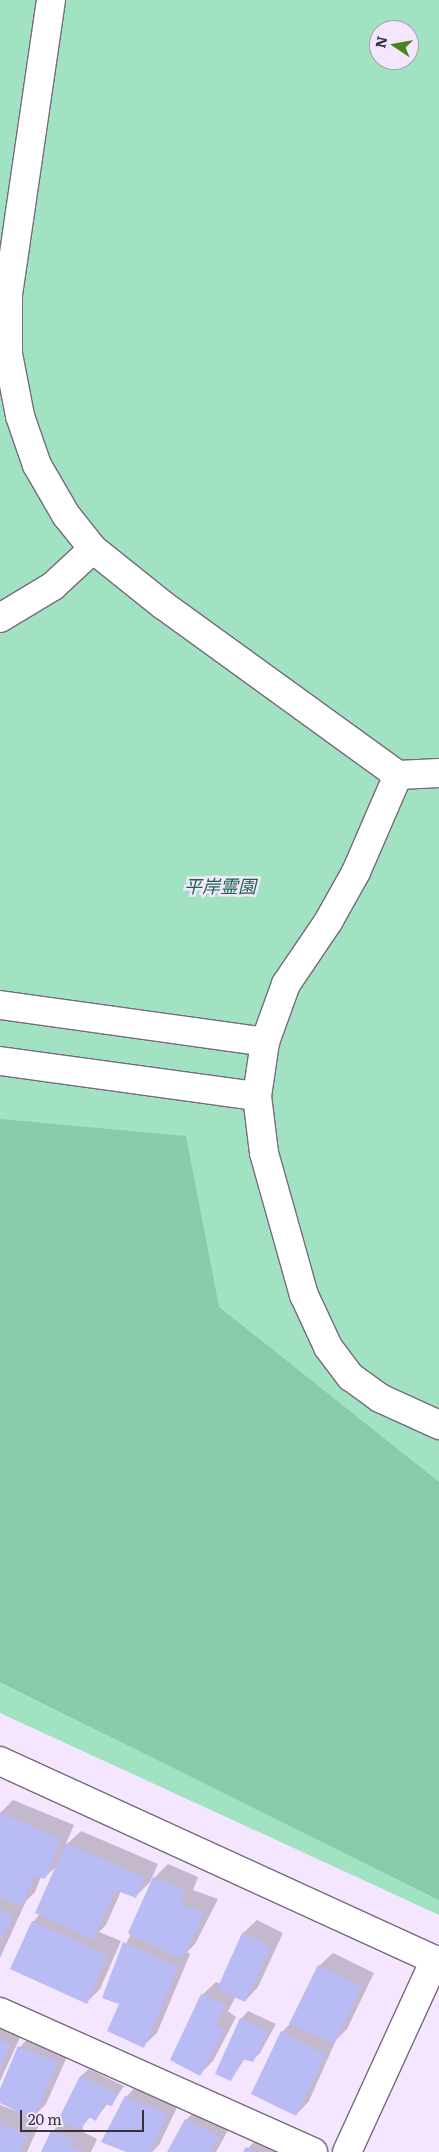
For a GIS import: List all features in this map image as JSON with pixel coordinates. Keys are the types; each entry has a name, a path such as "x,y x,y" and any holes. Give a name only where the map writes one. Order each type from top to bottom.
{"street":[{"path":"51,0 8,295 8,354 20,416 37,465 66,515 94,549 163,605 398,775 439,773"},
{"path":"0,618 53,586 94,549"},
{"path":"398,775 351,880 328,922 286,984 265,1042 258,1096 264,1153 304,1295 328,1348 352,1377 380,1398 439,1425"},
{"path":"0,1005 265,1042"},
{"path":"0,1061 258,1096"},
{"path":"0,1761 437,1961 348,2152"},
{"path":"0,2012 313,2152"}],"green space":[{"name":"平岸霊園","path":"0,0 439,0 439,1915 0,1713"},
{"path":"0,1119 186,1136 219,1307 439,1482 439,1900 0,1682"}],"building":[{"path":"0,1813 61,1839 45,1879 34,1876 21,1907 0,1897"},
{"path":"66,1843 145,1878 136,1898 115,1890 93,1940 35,1913"},
{"path":"153,1877 185,1890 181,1904 205,1913 182,1959 128,1933"},
{"path":"0,1910 13,1916 0,1943"},
{"path":"32,1921 108,1955 87,2004 10,1969"},
{"path":"242,1933 271,1947 245,2002 217,1989"},
{"path":"123,1942 178,1967 144,2048 107,2031 119,2004 102,1998"},
{"path":"318,1965 362,1987 334,2044 289,2024"},
{"path":"201,1994 226,2005 216,2025 224,2031 200,2076 170,2060"},
{"path":"240,2018 269,2032 253,2062 242,2059 231,2081 215,2074"},
{"path":"281,2031 325,2055 296,2116 251,2094"},
{"path":"0,2040 10,2045 0,2067"},
{"path":"18,2046 58,2062 33,2119 0,2103 0,2089"},
{"path":"80,2076 118,2094 112,2106 103,2104 96,2121 88,2117 81,2130 58,2120"},
{"path":"125,2096 168,2115 150,2152 126,2152 101,2142"},
{"path":"185,2119 219,2137 211,2152 167,2152"},
{"path":"0,2124 27,2136 20,2152 0,2152"},
{"path":"51,2131 73,2140 70,2146 84,2152 41,2152"},
{"path":"246,2147 256,2152 243,2152"}]}
